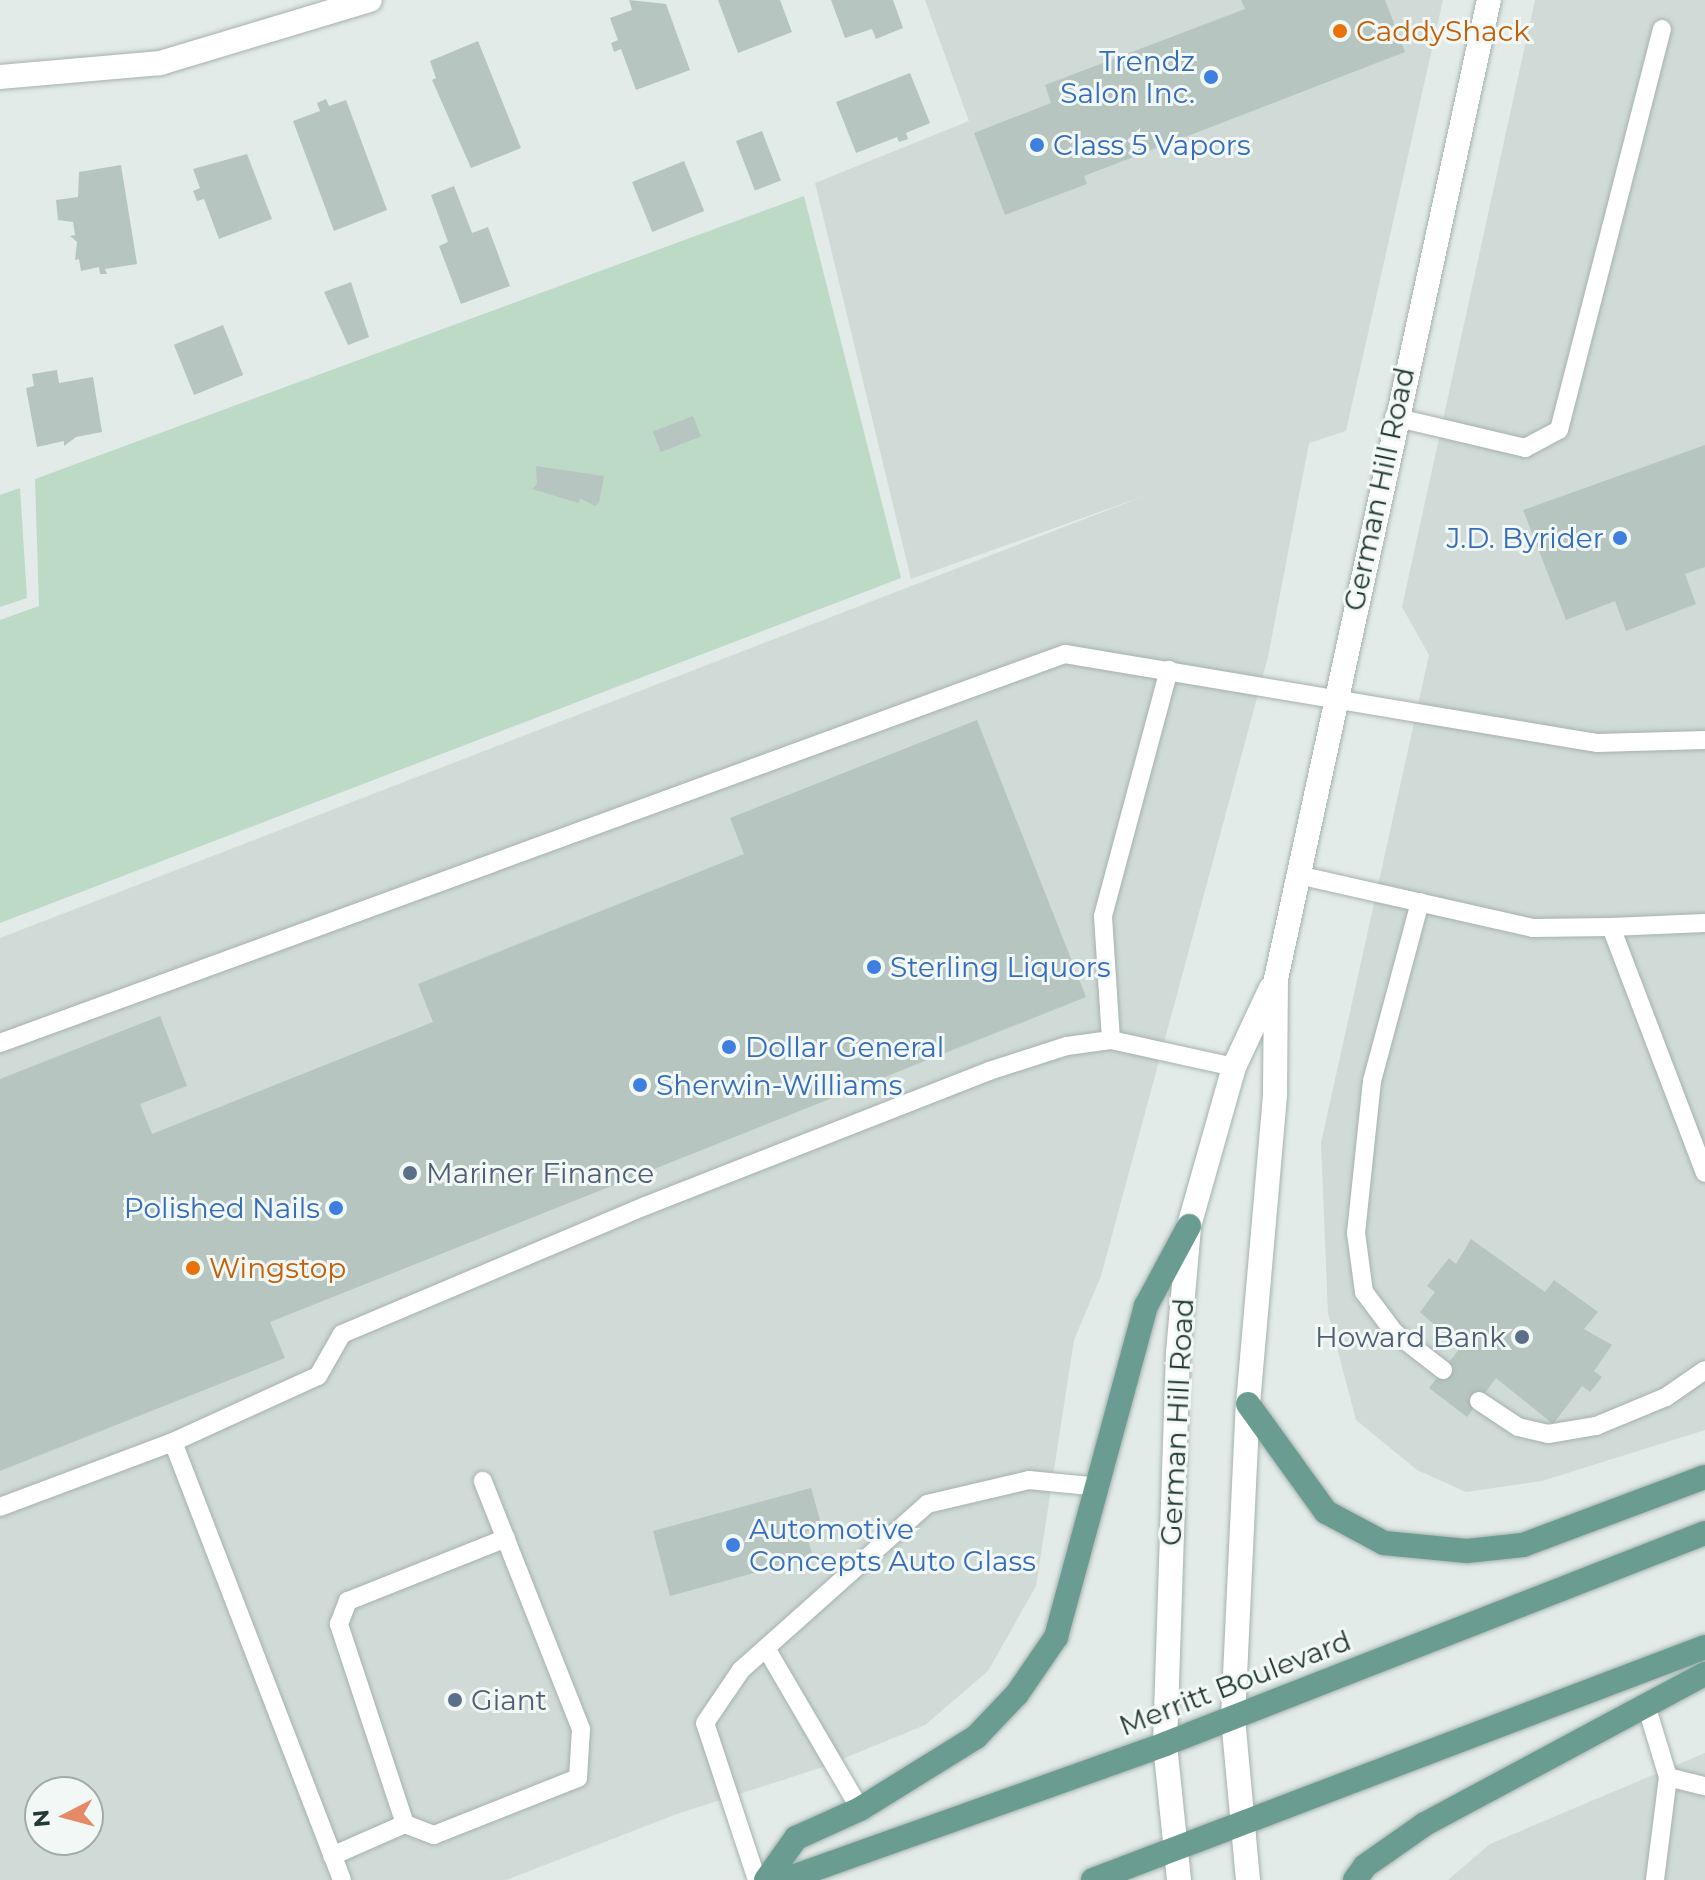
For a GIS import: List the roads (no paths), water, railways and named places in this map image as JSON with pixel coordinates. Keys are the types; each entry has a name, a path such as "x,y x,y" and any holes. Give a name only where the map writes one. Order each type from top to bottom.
{"main road":[{"path":"766,1880 796,1838 860,1809 976,1737 1017,1694 1056,1637 1100,1487 1146,1306 1189,1226"},
{"path":"1248,1404 1326,1512 1384,1543 1467,1551 1523,1545 1705,1477"},
{"name":"Merritt Boulevard","path":"784,1880 1165,1744 1705,1533"},
{"path":"1093,1880 1705,1647"},
{"path":"1355,1880 1365,1866 1425,1824 1527,1767 1647,1708 1705,1674"}],"street":[{"path":"0,77 160,63 370,0"},
{"name":"German Hill Road","path":"1248,1880 1240,1824 1233,1718 1248,1404 1274,1108 1276,979 1394,417 1489,0"},
{"name":"German Hill Road","path":"1179,1880 1173,1850 1165,1744 1178,1353 1189,1226 1234,1067 1276,979"}],"lane":[{"path":"1394,417 1525,448 1559,430 1662,29"},
{"path":"0,1043 1065,654 1597,743 1705,740"},
{"path":"1111,1040 1103,916 1169,670"},
{"path":"1298,875 1533,928 1705,923"},
{"path":"1420,902 1372,1081 1356,1233 1364,1292 1394,1332 1443,1370"},
{"path":"1611,927 1705,1173"},
{"path":"0,1507 173,1442 318,1376 342,1334 506,1263 989,1071 1067,1046 1111,1040 1234,1067"},
{"path":"1479,1401 1518,1427 1548,1434 1610,1420 1666,1397 1705,1370"},
{"path":"173,1442 342,1880"},
{"path":"757,1880 705,1723 741,1670 927,1504 1029,1480 1100,1487"},
{"path":"332,1856 405,1824 434,1835 578,1778 581,1729 483,1481"},
{"path":"405,1824 339,1624 348,1601 506,1538"},
{"path":"766,1648 860,1809"},
{"path":"1647,1708 1668,1777 1655,1880"},
{"path":"1668,1777 1705,1786"}],"place":[{"name":"CaddyShack","path":"1340,31"},
{"name":"Trendz Salon Inc.","path":"1211,77"},
{"name":"Class 5 Vapors","path":"1037,145"},
{"name":"J.D. Byrider","path":"1620,538"},
{"name":"Sterling Liquors","path":"874,967"},
{"name":"Dollar General","path":"729,1047"},
{"name":"Sherwin-Williams","path":"640,1085"},
{"name":"Mariner Finance","path":"410,1173"},
{"name":"Polished Nails","path":"336,1208"},
{"name":"Wingstop","path":"193,1268"},
{"name":"Howard Bank","path":"1522,1337"},
{"name":"Automotive Concepts Auto Glass","path":"733,1545"},
{"name":"Giant","path":"455,1700"}]}
